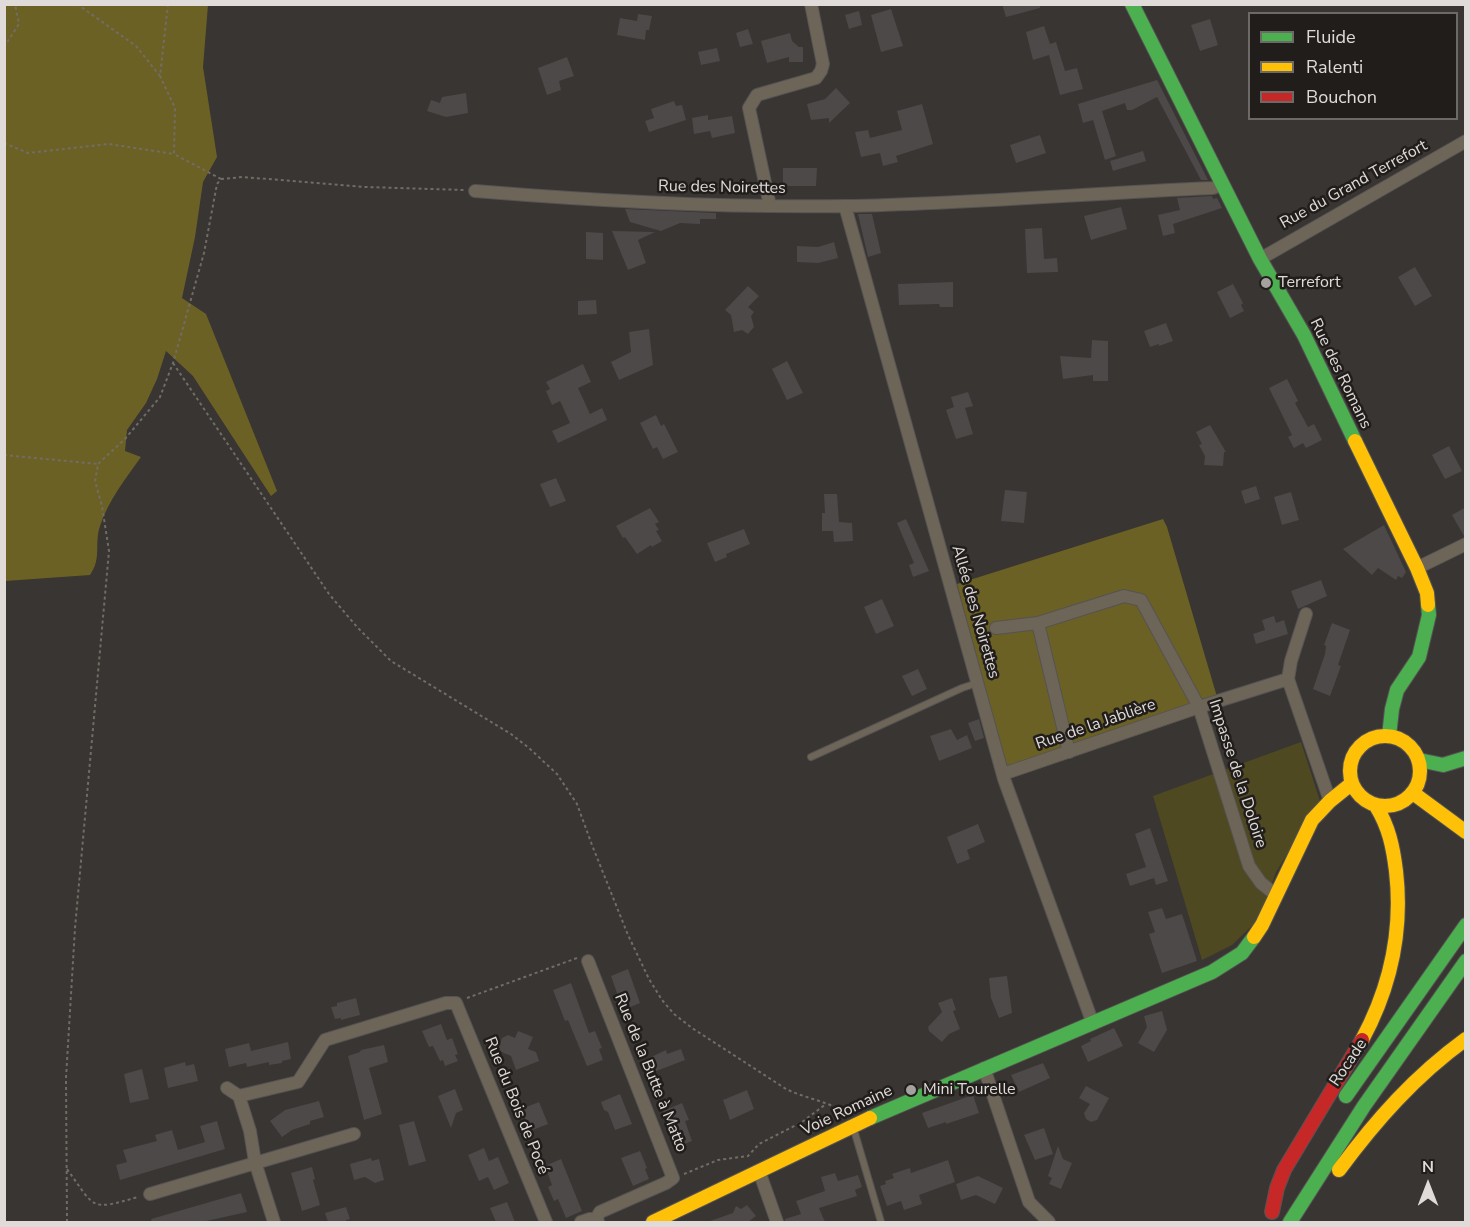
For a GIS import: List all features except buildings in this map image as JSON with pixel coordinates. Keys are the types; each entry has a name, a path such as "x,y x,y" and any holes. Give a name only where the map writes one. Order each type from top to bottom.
{"main road":[{"name":"Rue des Romans","path":"1132,4 1260,259 1304,335 1427,593 1429,615 1419,657 1397,690 1389,736"},
{"path":"1389,736 1407,744 1419,760 1418,783 1413,793 1396,805 1376,806 1365,801 1351,784 1349,772 1351,760 1356,749 1371,739 1389,736"},
{"path":"1419,760 1443,765 1466,758"},
{"name":"Voie Romaine","path":"653,1222 856,1125 984,1068 1212,972 1242,953 1262,925 1312,820 1351,784"},
{"path":"1413,793 1466,832"},
{"path":"1268,1217 1278,1183 1365,1036 1385,990 1397,947 1400,905 1392,838 1386,820 1376,806"},
{"name":"Rocade","path":"1340,1105 1466,925"},
{"path":"1293,1218 1377,1087 1466,960"},
{"path":"1293,1218 1318,1198 1372,1125 1418,1074 1466,1039"},
{"path":"1268,1217 1328,1123"}],"street":[{"path":"770,206 749,108 757,95 816,78 821,71 823,64 811,4"},
{"name":"Rue du Grand Terrefort","path":"1260,259 1466,141"},
{"name":"Rue des Noirettes","path":"475,191 630,202 845,206 1213,188 1222,184"},
{"name":"Allée des Noirettes","path":"845,206 1003,774 1092,1022"},
{"path":"1417,568 1466,543"},
{"name":"Impasse de la Doloire","path":"996,628 1038,623 1124,596 1141,600 1199,707 1250,866 1260,883 1276,895"},
{"path":"1306,614 1288,679 1330,801"},
{"path":"1038,623 1069,752"},
{"name":"Rue de la Jablière","path":"1003,774 1288,679"},
{"name":"Rue de la Butte à Matto","path":"588,961 673,1178 666,1184 600,1212 597,1221"},
{"path":"239,1096 298,1082 325,1040 446,1003 456,1002"},
{"name":"Rue du Bois de Pocé","path":"456,1002 546,1222"},
{"path":"984,1068 1029,1202 1049,1222"},
{"path":"227,1088 239,1096 250,1131 255,1162 274,1222"},
{"path":"150,1194 354,1134"},
{"path":"759,1171 777,1222"},
{"path":"581,1222 590,1219 597,1221"}],"lane":[{"path":"812,757 962,688 978,683"},
{"path":"856,1125 881,1222"}],"path":[{"path":"4,47 19,24 15,4"},
{"path":"77,4 136,46 160,76 175,108 174,154"},
{"path":"160,76 168,4"},
{"path":"4,142 28,153 109,144 174,154 221,179 243,177 365,187 475,191"},
{"path":"67,1222 66,1078 75,928 110,551 95,481 98,464 125,439 160,397 173,363 204,253 217,184 221,179"},
{"path":"173,363 329,594 357,627 391,660 529,747 562,780 578,804 597,860 639,957 658,993 674,1014 786,1089 841,1110 856,1125"},
{"path":"4,455 98,464"},
{"path":"456,1002 578,958 588,961"},
{"path":"673,1178 718,1160 748,1156 759,1144 802,1122 826,1104"},
{"path":"67,1169 92,1203 105,1207 150,1194"}],"shaded area":[{"path":"5,4 208,5 203,67 217,157 203,182 195,237 182,298 206,314 277,491 271,496 193,376 166,351 146,403 127,430 125,451 141,457 103,517 98,533 96,563 90,575 5,581"},
{"path":"1163,519 1220,707 1009,779 957,584"},
{"path":"1301,742 1320,801 1276,872 1259,919 1232,945 1202,960 1153,796"}],"traffic: fast":[{"path":"1132,4 1260,259 1304,335 1355,441"},
{"path":"1389,736 1397,690 1419,657 1429,615 1428,605"},
{"path":"1419,760 1443,765 1466,758"},
{"path":"1346,1096 1466,925"},
{"path":"870,1118 1212,972 1242,953 1254,937"},
{"path":"1290,1222 1364,1106 1466,961"}],"traffic: slow":[{"path":"1355,441 1417,568 1427,593 1428,605"},
{"path":"1392,736 1405,742 1414,751 1418,757 1420,771 1418,785 1410,796 1399,804 1378,806 1360,796 1352,785 1350,764 1360,746 1371,738 1392,736"},
{"path":"1254,937 1262,925 1312,820 1351,784"},
{"path":"1413,793 1466,832"},
{"path":"1362,1040 1387,979 1398,915 1396,871 1390,837 1376,806"},
{"path":"1339,1170 1397,1100 1430,1068 1466,1039"},
{"path":"653,1222 870,1118"}],"traffic: jam":[{"path":"1272,1212 1284,1170 1362,1040"}],"place":[{"name":"Terrefort","path":"1266,283"},
{"name":"Mini Tourelle","path":"911,1090"}]}
